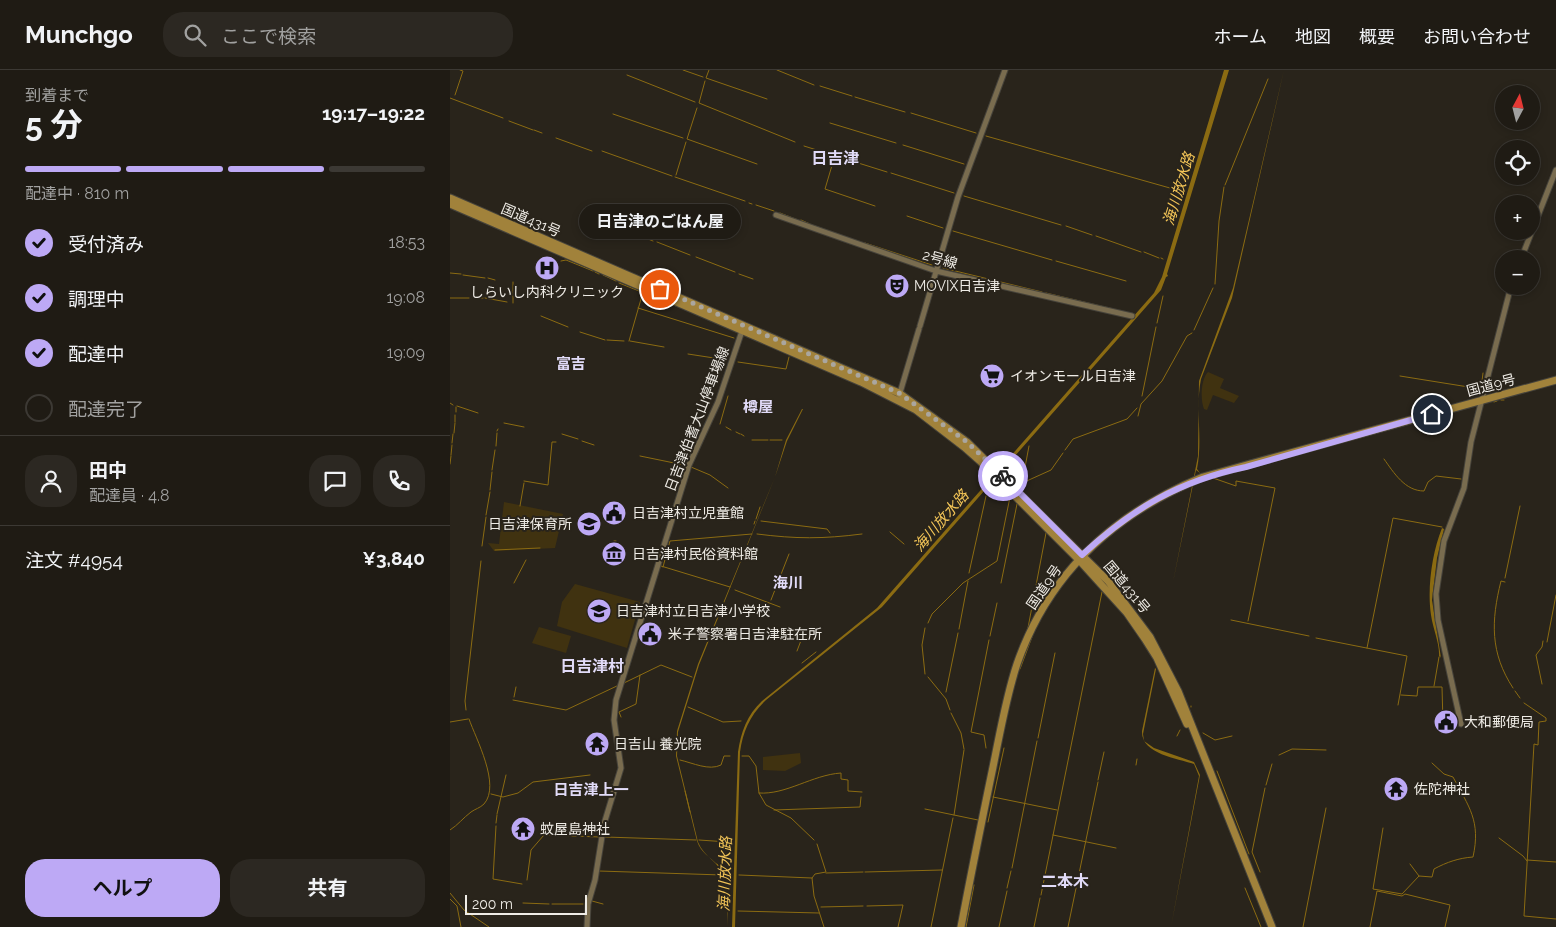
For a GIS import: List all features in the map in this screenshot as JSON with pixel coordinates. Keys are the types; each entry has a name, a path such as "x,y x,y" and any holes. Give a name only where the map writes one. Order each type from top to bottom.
{"highway":[{"name":"国道431号","path":"450,198 898,397 934,423 996,474 1080,557 1108,581 1131,609 1164,661 1272,927"},
{"name":"国道431号","path":"450,204 743,328"},
{"name":"国道9号","path":"961,927 1011,684 1036,621 1045,604 1080,557 1108,531 1139,508 1193,481 1556,380"},
{"name":"国道431号","path":"1080,557 1127,613 1157,658 1187,725 1267,927"}],"main road":[{"path":"898,397 958,197 1006,70"},
{"path":"1525,250 1556,170"},
{"name":"2号線","path":"776,214 936,271 1132,316"},
{"path":"1462,724 1438,620 1436,594 1444,541 1464,488 1471,442 1509,295"},
{"name":"日吉津伯耆大山停車場線","path":"587,927 588,904 595,880 604,824 621,768 614,720 616,700 689,465 718,402 743,328"}],"shaded area":[{"path":"1224,70 1229,70 1167,274 1168,276 1161,290 882,607 766,700 745,730 740,752 735,927 732,927 738,752 743,731 749,718 762,701 877,608 1154,293 1162,277"},
{"path":"1284,70 1232,298 1201,379 1199,390 1199,381 1233,288"},
{"path":"1208,372 1224,379 1220,388 1239,396 1234,403 1213,395 1207,410 1204,409 1202,389"},
{"path":"1199,405 1199,458 1197,469 1200,473 1196,470 1173,582 1198,456"},
{"path":"803,409 787,441 775,477 786,440"},
{"path":"775,477 699,665 678,732 677,756 698,842 710,858 703,852 697,841 676,756 677,731 698,664"},
{"path":"504,502 563,514 555,548 494,551 488,543 499,544"},
{"path":"1442,528 1444,529 1437,558 1432,600 1441,658 1439,657 1431,615 1430,582 1433,559"},
{"path":"575,584 640,602 627,648 557,626 562,602"},
{"path":"539,627 571,636 566,653 532,643"},
{"path":"1155,668 1143,734 1144,740 1142,731"},
{"path":"1145,742 1154,748 1194,762 1200,775 1171,927 1199,776 1194,764 1161,754"},
{"path":"800,753 801,763 785,771 763,770 763,757"},
{"path":"725,877 729,877 728,893 728,886"},
{"path":"728,893 729,903 727,927"}],"waterway":[{"path":"455,95 463,71 460,70"},
{"path":"683,70 703,77"},
{"path":"709,70 706,78 767,99"},
{"path":"777,70 814,85"},
{"path":"627,75 695,102"},
{"path":"1225,185 1268,79"},
{"path":"705,81 699,103 795,142"},
{"path":"820,86 852,96"},
{"path":"855,97 905,112"},
{"path":"450,98 503,118"},
{"path":"697,108 687,139 757,164"},
{"path":"911,113 976,133"},
{"path":"613,114 683,138"},
{"path":"509,121 533,130"},
{"path":"830,123 896,143"},
{"path":"534,130 542,133"},
{"name":"海川放水路","path":"986,136 1184,192"},
{"path":"556,138 592,151"},
{"path":"676,175 686,142"},
{"path":"903,145 964,164"},
{"path":"804,146 887,172"},
{"path":"602,151 672,176"},
{"path":"833,162 825,189 875,206"},
{"path":"891,173 954,193"},
{"path":"675,177 745,201"},
{"path":"1215,284 1219,221 1224,187"},
{"path":"964,196 1061,225"},
{"path":"756,205 774,211"},
{"path":"780,213 798,220"},
{"path":"907,216 943,228"},
{"path":"591,217 600,220"},
{"path":"801,220 810,224"},
{"path":"603,221 653,241"},
{"path":"812,225 860,242"},
{"path":"1066,226 1092,235"},
{"path":"953,231 1052,260"},
{"path":"1096,236 1141,252"},
{"path":"657,242 690,255"},
{"path":"865,243 932,265"},
{"path":"1144,252 1159,258"},
{"path":"696,257 735,272"},
{"path":"561,261 566,260 593,271"},
{"path":"1056,261 1126,281"},
{"path":"943,268 1042,292"},
{"path":"595,272 599,274"},
{"path":"450,273 461,274"},
{"path":"739,274 753,279"},
{"path":"463,275 485,278"},
{"path":"603,275 616,281"},
{"path":"488,278 495,280"},
{"path":"513,282 513,303"},
{"path":"619,283 639,291"},
{"path":"1194,330 1213,288"},
{"path":"629,341 643,292 676,306"},
{"path":"1046,293 1113,309"},
{"path":"1157,323 1163,296"},
{"path":"450,298 469,298"},
{"path":"485,298 507,302"},
{"path":"638,308 734,338"},
{"path":"541,316 568,327"},
{"path":"1142,396 1156,327"},
{"path":"580,332 605,340"},
{"path":"1138,416 1141,404 1162,381 1187,336 1192,333"},
{"path":"607,340 624,341"},
{"path":"630,341 664,347"},
{"path":"688,354 727,360"},
{"path":"738,362 786,369 789,357"},
{"path":"1482,381 1483,373"},
{"path":"1400,376 1481,389"},
{"path":"720,424 728,396"},
{"path":"457,406 478,413"},
{"path":"456,407 456,412"},
{"path":"1065,450 1073,439 1127,419 1137,408"},
{"path":"455,415 455,422"},
{"path":"454,433 455,423"},
{"path":"504,423 524,427"},
{"path":"726,427 731,430"},
{"path":"736,432 740,434"},
{"path":"496,446 497,433"},
{"path":"452,443 453,434"},
{"path":"562,434 578,439"},
{"path":"752,440 768,440"},
{"path":"770,440 782,440"},
{"path":"582,441 594,445"},
{"path":"524,481 548,485 552,442 556,442"},
{"path":"451,455 452,445"},
{"path":"1023,478 1029,446"},
{"path":"492,470 495,450"},
{"path":"1020,484 1051,470 1063,453"},
{"path":"450,464 451,456"},
{"path":"640,456 684,465"},
{"path":"1384,459 1406,485 1417,490 1424,491 1428,482 1436,476 1461,479"},
{"path":"691,467 710,475 728,488"},
{"path":"490,490 492,472"},
{"path":"1213,478 1236,486 1236,481 1275,488 1248,621"},
{"path":"520,506 524,483"},
{"path":"486,515 490,492"},
{"path":"969,573 986,496"},
{"path":"928,623 932,614 963,583 997,561 1010,497"},
{"path":"1001,583 1017,504"},
{"path":"1505,578 1520,506"},
{"path":"756,519 760,507"},
{"path":"482,546 486,517"},
{"path":"1367,648 1393,518 1442,527"},
{"path":"761,521 827,529 830,533"},
{"name":"海川放水路","path":"890,532 904,544"},
{"path":"1027,633 1046,533"},
{"path":"663,567 670,541 752,534"},
{"path":"757,534 809,538 862,534"},
{"path":"495,550 540,548"},
{"path":"771,600 789,554"},
{"path":"514,583 526,560"},
{"path":"466,710 465,701 481,561"},
{"path":"661,566 730,587"},
{"path":"959,629 968,581"},
{"path":"1505,582 1501,581 1494,623 1496,649 1505,675 1513,688"},
{"path":"735,590 780,607"},
{"path":"1041,895 1102,592"},
{"path":"1547,642 1556,595"},
{"path":"990,636 997,603"},
{"path":"1231,620 1309,636"},
{"path":"925,628 922,645 925,674"},
{"path":"797,651 805,630 814,633"},
{"path":"946,692 958,633"},
{"path":"1020,669 1032,637"},
{"path":"1316,638 1407,656 1398,705"},
{"path":"986,748 984,735 971,732 989,640"},
{"path":"1542,684 1536,655 1542,647 1543,641"},
{"path":"802,663 816,652"},
{"path":"1038,738 1055,653"},
{"path":"1434,686 1439,657"},
{"path":"624,683 661,665 692,677"},
{"path":"621,717 619,712 636,704 640,675"},
{"path":"928,677 946,699 950,710"},
{"path":"513,700 566,710 619,685"},
{"path":"514,697 516,687"},
{"path":"1401,695 1417,696 1418,687 1442,687 1443,723"},
{"path":"1515,691 1520,698"},
{"path":"1524,703 1546,718 1546,721 1539,722 1538,745 1534,744 1524,916 1556,919"},
{"path":"688,707 723,722 741,721"},
{"path":"951,713 961,733 964,749"},
{"path":"450,722 468,719"},
{"path":"450,830 471,812 481,807 489,796 489,774 486,762 469,719"},
{"path":"1177,736 1180,730"},
{"path":"1203,733 1215,740 1232,736"},
{"path":"1012,868 1037,741"},
{"path":"988,822 1004,748"},
{"path":"1279,755 1292,749 1326,750"},
{"path":"954,815 964,750"},
{"path":"1098,780 1104,752"},
{"path":"680,760 701,766 716,767 721,765 724,756 730,756"},
{"path":"742,756 749,756 756,766 759,793 766,805 791,818 814,840"},
{"path":"1136,765 1137,759"},
{"path":"1383,828 1373,889 1402,894 1419,876 1432,877 1434,869 1448,862 1473,857 1476,834 1472,815 1453,777 1444,774 1432,763"},
{"path":"1266,785 1272,764"},
{"path":"1217,771 1249,854"},
{"path":"759,793 779,791 820,777 841,773 841,779 848,780 848,791 862,792"},
{"path":"497,814 506,775"},
{"path":"491,794 503,797 518,793 533,782 590,775"},
{"path":"1068,927 1098,782"},
{"path":"1260,872 1252,852 1265,788"},
{"path":"685,791 690,812"},
{"path":"774,810 860,807 861,797"},
{"path":"993,797 1057,810"},
{"path":"1303,927 1326,808"},
{"path":"925,809 978,820"},
{"path":"496,823 497,815"},
{"path":"931,927 953,818"},
{"path":"496,826 493,879 522,884"},
{"path":"527,880 531,850 544,835 600,837"},
{"path":"1053,835 1116,848"},
{"path":"605,837 696,840"},
{"path":"1499,838 1527,861"},
{"name":"海川放水路","path":"699,840 728,842"},
{"path":"817,844 826,872 815,874 812,878 814,896 824,927"},
{"path":"1527,860 1556,862"},
{"name":"海川放水路","path":"717,864 722,871"},
{"path":"1410,864 1419,876"},
{"path":"865,872 942,870"},
{"name":"海川放水路","path":"599,871 722,875"},
{"path":"1007,888 1011,871"},
{"path":"826,873 863,872"},
{"name":"海川放水路","path":"739,875 812,878"},
{"path":"966,927 974,885"},
{"path":"1245,888 1261,927"},
{"path":"999,927 1007,891"},
{"path":"1370,927 1377,891 1402,896 1405,894 1450,905 1445,927"},
{"path":"450,893 464,910 489,927"},
{"path":"1034,927 1040,898"},
{"path":"450,899 457,906 461,927"},
{"path":"592,901 603,904"},
{"path":"523,903 549,904"},
{"path":"552,904 583,904"},
{"path":"867,906 903,905 898,927"},
{"path":"821,907 863,906"},
{"name":"海川放水路","path":"738,911 819,913"}],"way so far":[{"path":"660,289 899,393 967,442 1003,476"}],"place":[{"name":"しらいし内科クリニック","path":"547,268"},
{"name":"MOVIX日吉津","path":"897,286"},
{"name":"日吉津のごはん屋","path":"660,289"},
{"name":"イオンモール日吉津","path":"992,376"},
{"name":"日吉津村立児童館","path":"614,513"},
{"name":"日吉津保育所","path":"589,524"},
{"name":"日吉津村民俗資料館","path":"614,554"},
{"name":"日吉津村立日吉津小学校","path":"599,611"},
{"name":"米子警察署日吉津駐在所","path":"650,634"},
{"name":"大和郵便局","path":"1446,722"},
{"name":"日吉山 養光院","path":"597,744"},
{"name":"佐陀神社","path":"1396,789"},
{"name":"蚊屋島神社","path":"523,829"}],"district":[{"name":"日吉津","path":"835,158"},
{"name":"富吉","path":"571,364"},
{"name":"樽屋","path":"758,407"},
{"name":"海川","path":"788,583"},
{"name":"日吉津村","path":"592,666"},
{"name":"日吉津上一","path":"591,790"},
{"name":"二本木","path":"1065,881"}],"route":[{"path":"1003,476 1082,555 1108,531 1139,508 1180,486 1203,477 1246,467 1432,414"}]}
